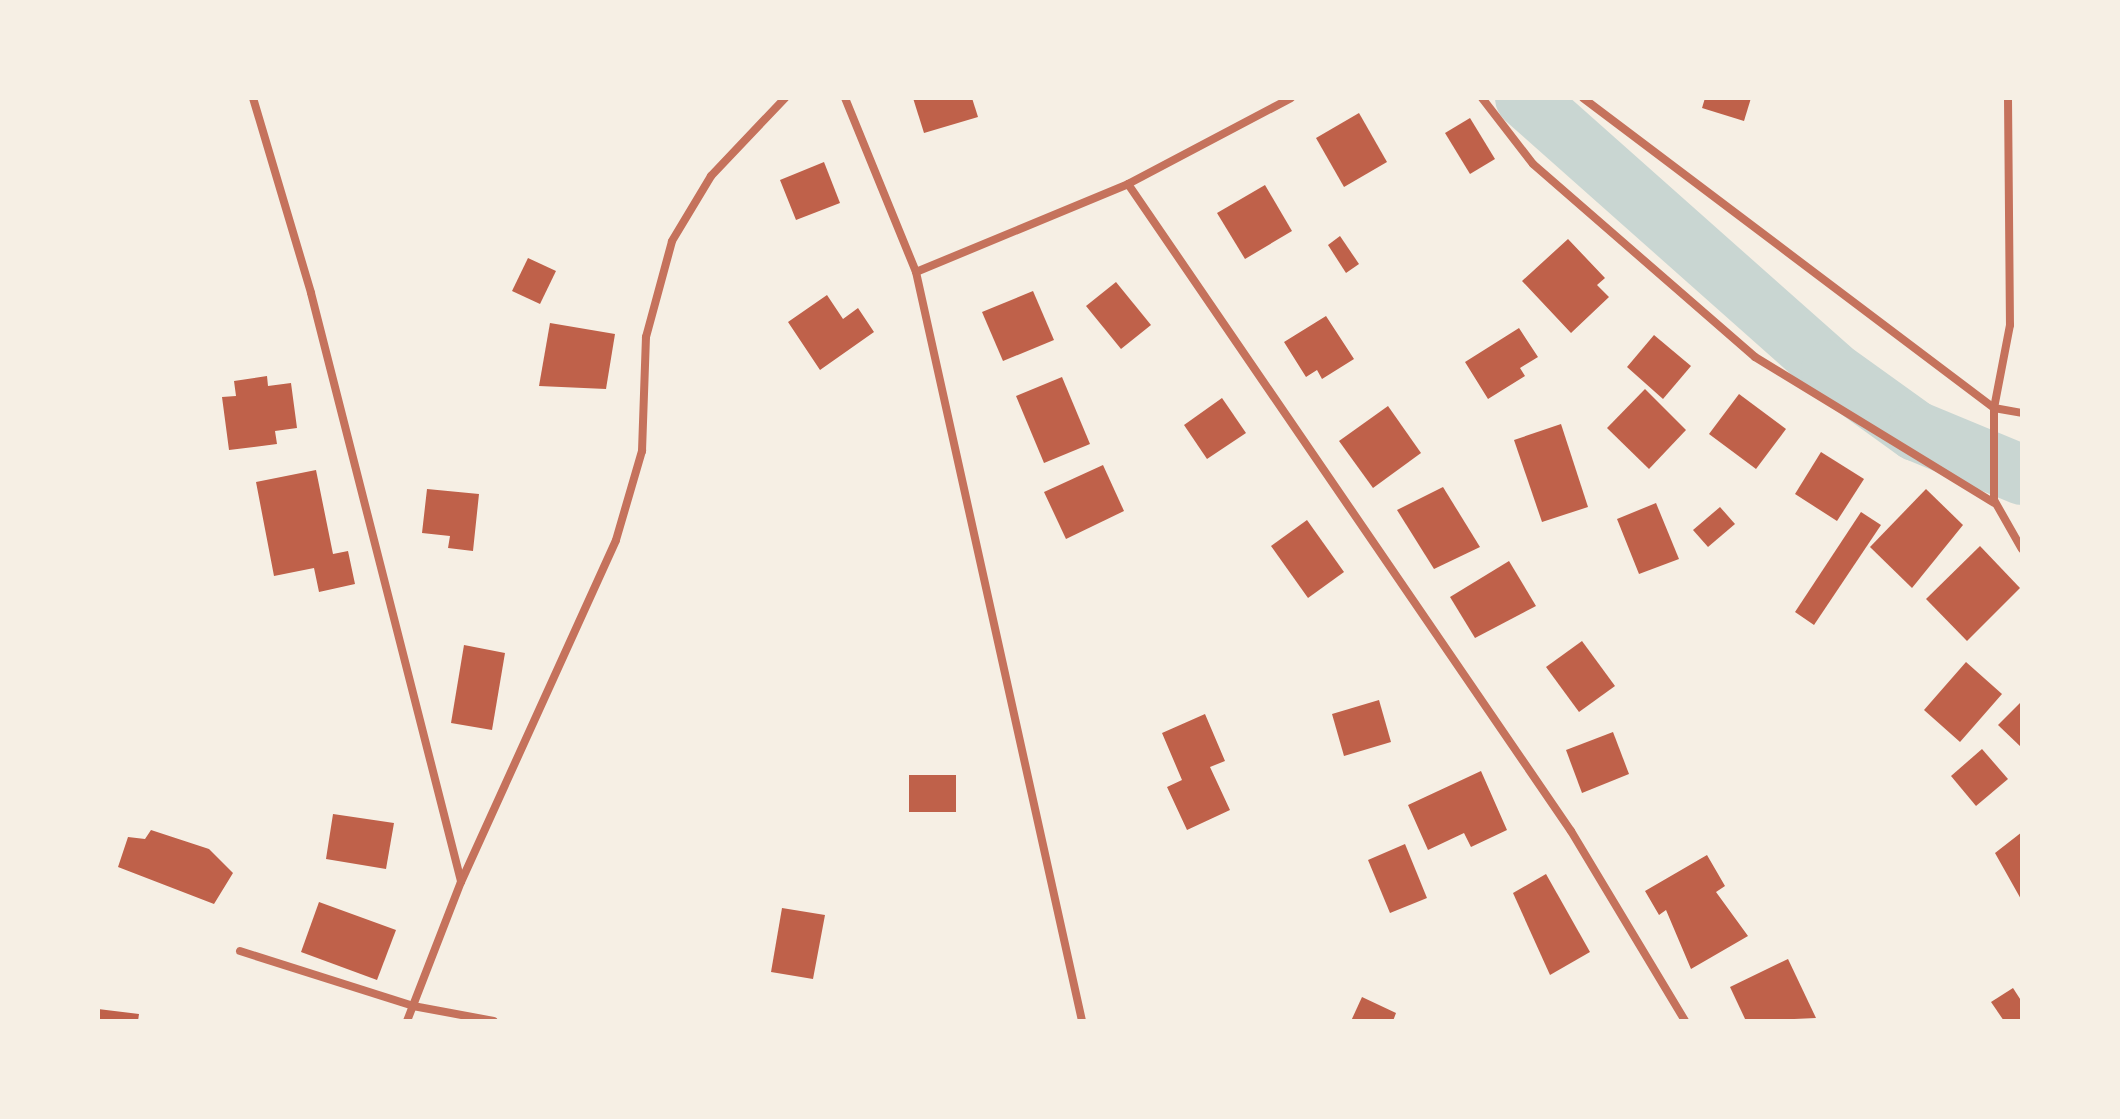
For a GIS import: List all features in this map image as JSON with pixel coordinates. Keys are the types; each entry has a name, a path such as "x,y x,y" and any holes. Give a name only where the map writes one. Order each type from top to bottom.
{"street":[{"path":"253,98 311,293 461,882"},
{"path":"407,1021 461,882 616,540 642,451 646,337 672,241 711,176 785,98"},
{"path":"845,98 916,272 1082,1021"},
{"path":"916,272 1128,184 1291,98"},
{"path":"1482,98 1533,164 1755,357 1994,502 2022,549"},
{"path":"1583,98 1994,408 2022,413"},
{"path":"1994,502 1994,408 2010,325 2008,98"},
{"path":"1128,184 1571,831 1685,1021"},
{"path":"240,951 413,1006 494,1021"}],"building":[{"path":"913,98 972,98 978,117 924,133"},
{"path":"1705,98 1751,98 1744,121 1702,108"},
{"path":"1359,113 1387,162 1344,187 1316,138"},
{"path":"1470,118 1495,159 1470,174 1445,133"},
{"path":"824,162 840,203 796,220 780,180"},
{"path":"1265,185 1292,231 1245,259 1217,213"},
{"path":"1340,236 1359,264 1346,273 1328,245"},
{"path":"1568,239 1605,278 1597,285 1609,297 1571,333 1522,281"},
{"path":"528,258 556,271 540,304 512,291"},
{"path":"1116,282 1151,325 1121,349 1086,306"},
{"path":"1033,291 1054,340 1003,361 982,312"},
{"path":"827,295 843,319 858,308 874,332 820,370 788,322"},
{"path":"1326,316 1354,359 1322,379 1317,370 1306,377 1284,342"},
{"path":"550,323 615,334 606,389 539,386"},
{"path":"1519,328 1538,357 1520,368 1525,376 1488,399 1465,362"},
{"path":"1654,335 1691,366 1663,399 1627,367"},
{"path":"267,376 268,386 291,383 297,428 275,431 277,444 229,450 222,397 236,396 234,381"},
{"path":"1062,377 1090,444 1044,463 1016,396"},
{"path":"1645,389 1686,430 1649,469 1607,428"},
{"path":"1739,394 1786,429 1756,469 1709,434"},
{"path":"1222,398 1246,433 1207,459 1184,425"},
{"path":"1388,406 1421,453 1373,488 1339,441"},
{"path":"1561,424 1588,507 1542,522 1514,440"},
{"path":"1821,452 1864,479 1837,521 1795,494"},
{"path":"1103,465 1124,511 1066,539 1044,492"},
{"path":"316,470 333,554 348,551 355,584 319,592 314,568 274,576 256,482"},
{"path":"1443,487 1480,547 1434,569 1397,510"},
{"path":"427,489 479,494 473,551 448,548 450,536 422,533"},
{"path":"1926,489 1963,525 1912,588 1870,547"},
{"path":"1656,503 1679,559 1639,574 1617,519"},
{"path":"1720,507 1735,524 1708,547 1693,530"},
{"path":"1861,512 1881,525 1814,625 1795,612"},
{"path":"1307,520 1344,572 1308,598 1271,546"},
{"path":"1980,546 2020,588 1967,641 1926,599"},
{"path":"1509,561 1536,606 1475,638 1450,597"},
{"path":"1582,641 1615,686 1579,712 1546,667"},
{"path":"464,645 505,653 492,730 451,723"},
{"path":"1966,662 2002,694 1960,742 1924,710"},
{"path":"1379,700 1391,742 1344,756 1332,714"},
{"path":"2022,701 2022,748 1998,725"},
{"path":"1205,714 1225,761 1210,767 1230,810 1187,830 1167,787 1182,780 1162,733"},
{"path":"1613,732 1629,774 1582,793 1566,750"},
{"path":"1982,749 2008,779 1976,806 1951,776"},
{"path":"1481,771 1507,830 1471,847 1464,833 1428,850 1408,805"},
{"path":"909,775 956,775 956,812 909,812"},
{"path":"333,814 394,823 386,869 326,859"},
{"path":"151,830 209,849 233,873 214,904 118,867 128,837 145,839"},
{"path":"2022,832 2022,901 1995,853"},
{"path":"1405,844 1427,898 1390,913 1368,860"},
{"path":"1707,855 1725,886 1716,892 1748,936 1691,969 1666,910 1659,915 1645,891"},
{"path":"1546,874 1590,952 1550,975 1513,893"},
{"path":"319,902 396,930 377,980 301,952"},
{"path":"782,908 825,915 813,979 771,972"},
{"path":"1788,959 1816,1018 1746,1021 1730,987"},
{"path":"2013,988 2022,1002 2022,1021 2004,1021 1991,1002"},
{"path":"1362,997 1396,1013 1393,1021 1351,1021"},
{"path":"98,1009 139,1014 138,1021 98,1021"}],"waterway":[{"path":"1525,98 1831,370 1916,431 2022,475"}]}
